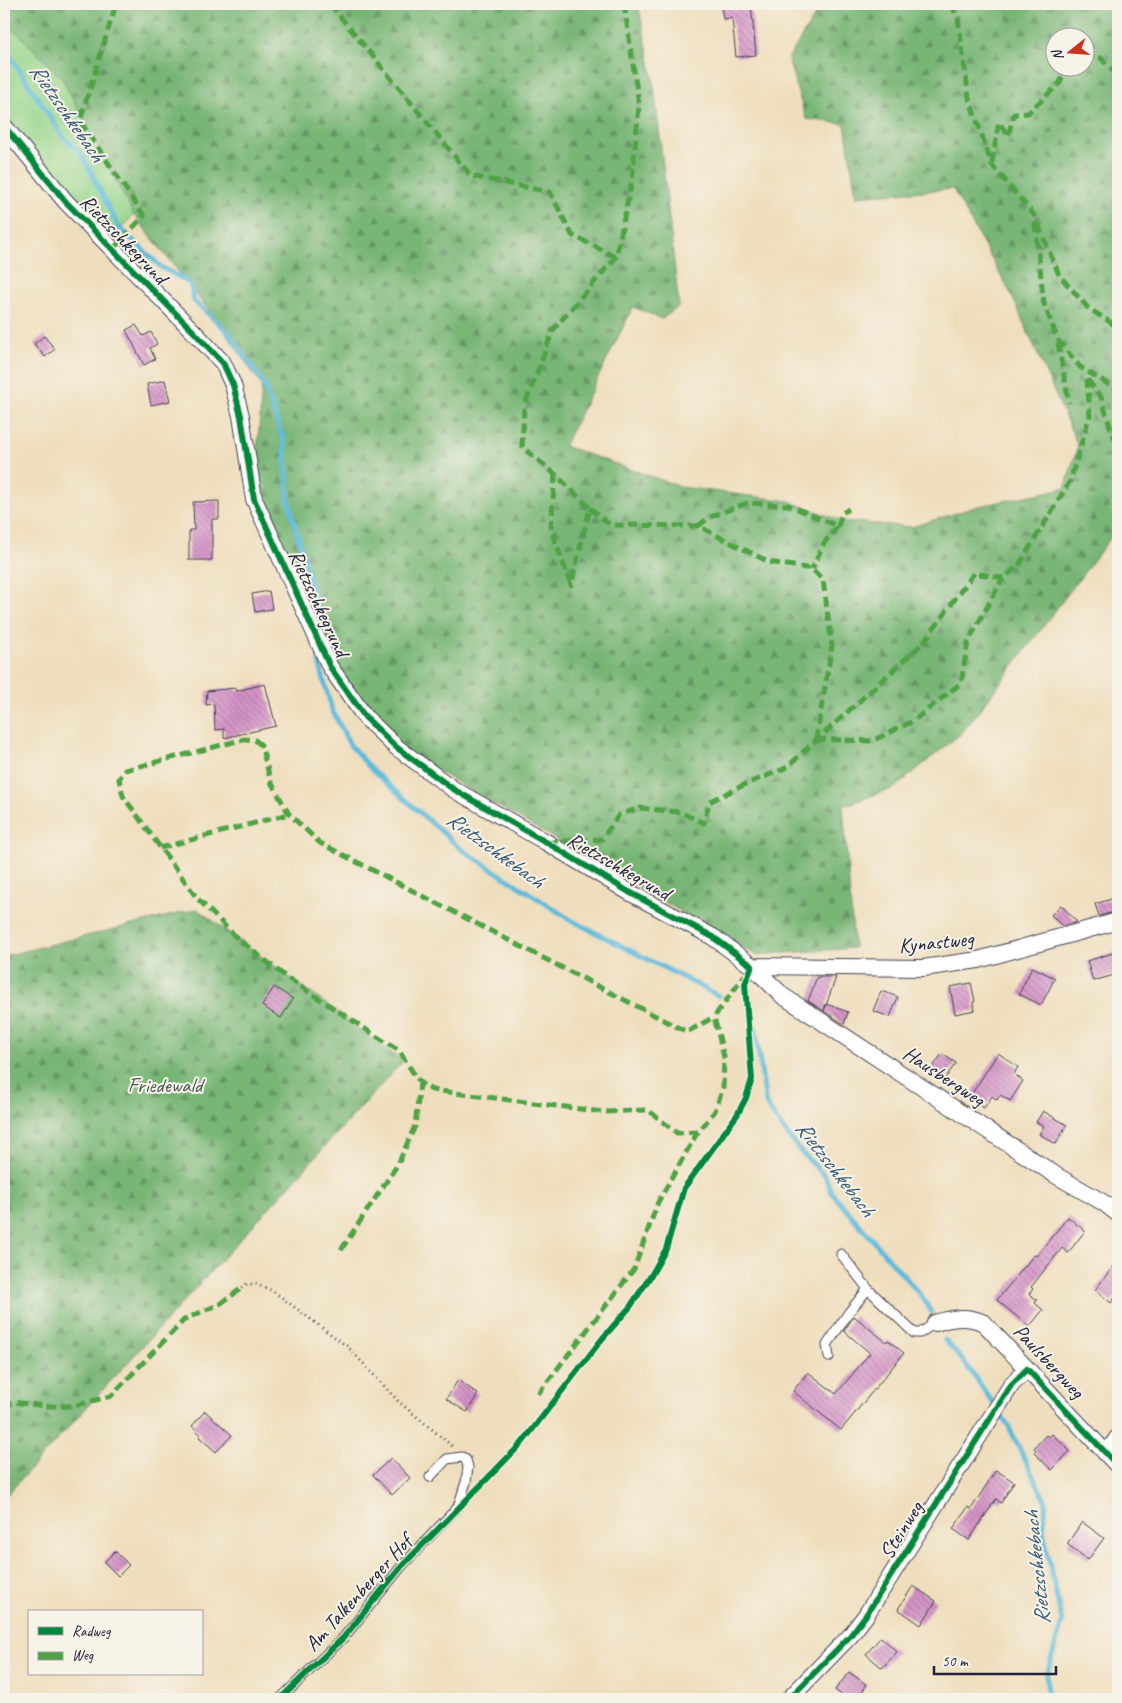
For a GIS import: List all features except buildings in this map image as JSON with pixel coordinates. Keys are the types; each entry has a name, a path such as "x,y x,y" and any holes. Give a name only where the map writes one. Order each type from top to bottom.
{"street":[{"name":"Rietzschkegrund","path":"4,126 23,152 66,202 222,363 233,385 237,401 254,499 330,667 365,717 396,747 452,789 629,892 713,937 752,966"},
{"path":"4,150 23,152"},
{"name":"Kynastweg","path":"752,966 923,968 978,960 1118,922"},
{"name":"Hausbergweg","path":"752,966 783,996 1057,1176 1104,1203 1118,1214"},
{"name":"Paulsbergweg","path":"935,1323 950,1318 971,1318 984,1323 1118,1466"},
{"name":"Steinweg","path":"789,1699 850,1636 866,1615 1012,1384 1027,1369"},
{"path":"1106,1454 1118,1437"}],"lane":[{"path":"841,1254 868,1289 914,1333 920,1333 935,1323"},
{"path":"829,1357 827,1345 849,1312 868,1289"},
{"name":"Am Talkenberger Hof","path":"280,1699 344,1637 401,1567 458,1507 466,1482 468,1467 466,1460 462,1457 447,1459 430,1477"}],"path":[{"path":"242,1288 247,1284 256,1284 273,1291 348,1348 398,1401 452,1445"}],"green space":[{"path":"4,4 638,4 653,77 679,306 662,319 633,307 564,446 681,487 789,501 842,521 912,527 975,507 1065,488 1078,446 1012,296 953,189 856,196 845,124 806,119 788,59 822,4 1118,4 1118,528 963,732 894,788 843,806 854,948 756,955 396,747 330,667 254,499 262,386 223,329 134,215 62,78 4,20"},
{"path":"4,20 62,78 134,215 113,236 32,151 4,112"},
{"name":"Friedewald","path":"197,909 403,1061 4,1498 4,956"}],"waterway":[{"name":"Rietzschkebach","path":"4,47 64,138 81,153 118,226 161,267 190,283 194,301 227,331 264,384 284,441 289,501 323,633"},
{"name":"Rietzschkebach","path":"319,662 332,710 350,745 373,771 461,849 571,920 719,996"},
{"name":"Rietzschkebach","path":"755,1026 766,1104 801,1152 825,1176 832,1193 923,1298 931,1312"},
{"name":"Rietzschkebach","path":"945,1340 965,1363 993,1403"},
{"name":"Rietzschkebach","path":"998,1414 1007,1423 1046,1502 1043,1531 1062,1622 1047,1674 1047,1699"}],"marked path":[{"path":"112,250 144,216 80,121 116,4"},
{"path":"330,4 471,176 550,192 572,235 616,257"},
{"path":"555,474 551,529 571,585 590,508 555,474 522,447 524,407 553,330 616,257 632,180 639,105 624,4"},
{"path":"625,7 642,4"},
{"path":"951,4 958,18 969,98 992,165 1034,215 1044,304 1058,340 1080,367 1118,390"},
{"path":"1094,57 1101,58 1118,76"},
{"path":"992,163 999,122 1008,136 1014,114 1028,113 1060,83 1062,78"},
{"path":"1038,224 1059,275 1088,308 1118,327"},
{"path":"1058,343 1069,403"},
{"path":"548,842 602,839 619,815 640,808 680,812 704,823 709,802 746,784 786,768 923,643 974,573 1003,578 1018,567 1070,481 1090,415 1087,379"},
{"path":"1088,380 1101,397 1112,433 1118,444"},
{"path":"698,526 710,517 747,503 788,505 838,526 824,543 812,569"},
{"path":"590,508 610,525 698,526 769,562 812,569 823,580 832,646 816,739"},
{"path":"838,526 842,513 849,509"},
{"path":"816,739 872,741 913,721 961,683 968,642 1003,578"},
{"path":"698,1132 677,1133 648,1110 604,1112 432,1090 420,1083 399,1051 286,977 238,939 197,898 123,796 119,779 125,770 245,739 255,740 261,745 271,782 289,814 320,843 687,1032 714,1017"},
{"path":"160,848 289,814"},
{"path":"538,1394 634,1269 658,1202 696,1135 715,1111 723,1088 724,1057 714,1017 745,975"},
{"path":"341,1250 398,1164 415,1126 420,1083"},
{"path":"4,1409 13,1402 45,1406 73,1406 111,1396 185,1319 220,1304 242,1288"}],"cycle path":[{"path":"4,126 66,202 223,363 233,385 241,416 254,499 330,667 365,717 396,747 453,789 629,892 713,937 752,966 745,984 752,1079 746,1098 737,1115 684,1188 666,1249 652,1274 630,1307 602,1339 522,1443 401,1567 344,1637 280,1699"},
{"path":"789,1699 850,1636 866,1615 1012,1384 1027,1369 1118,1466"}]}
